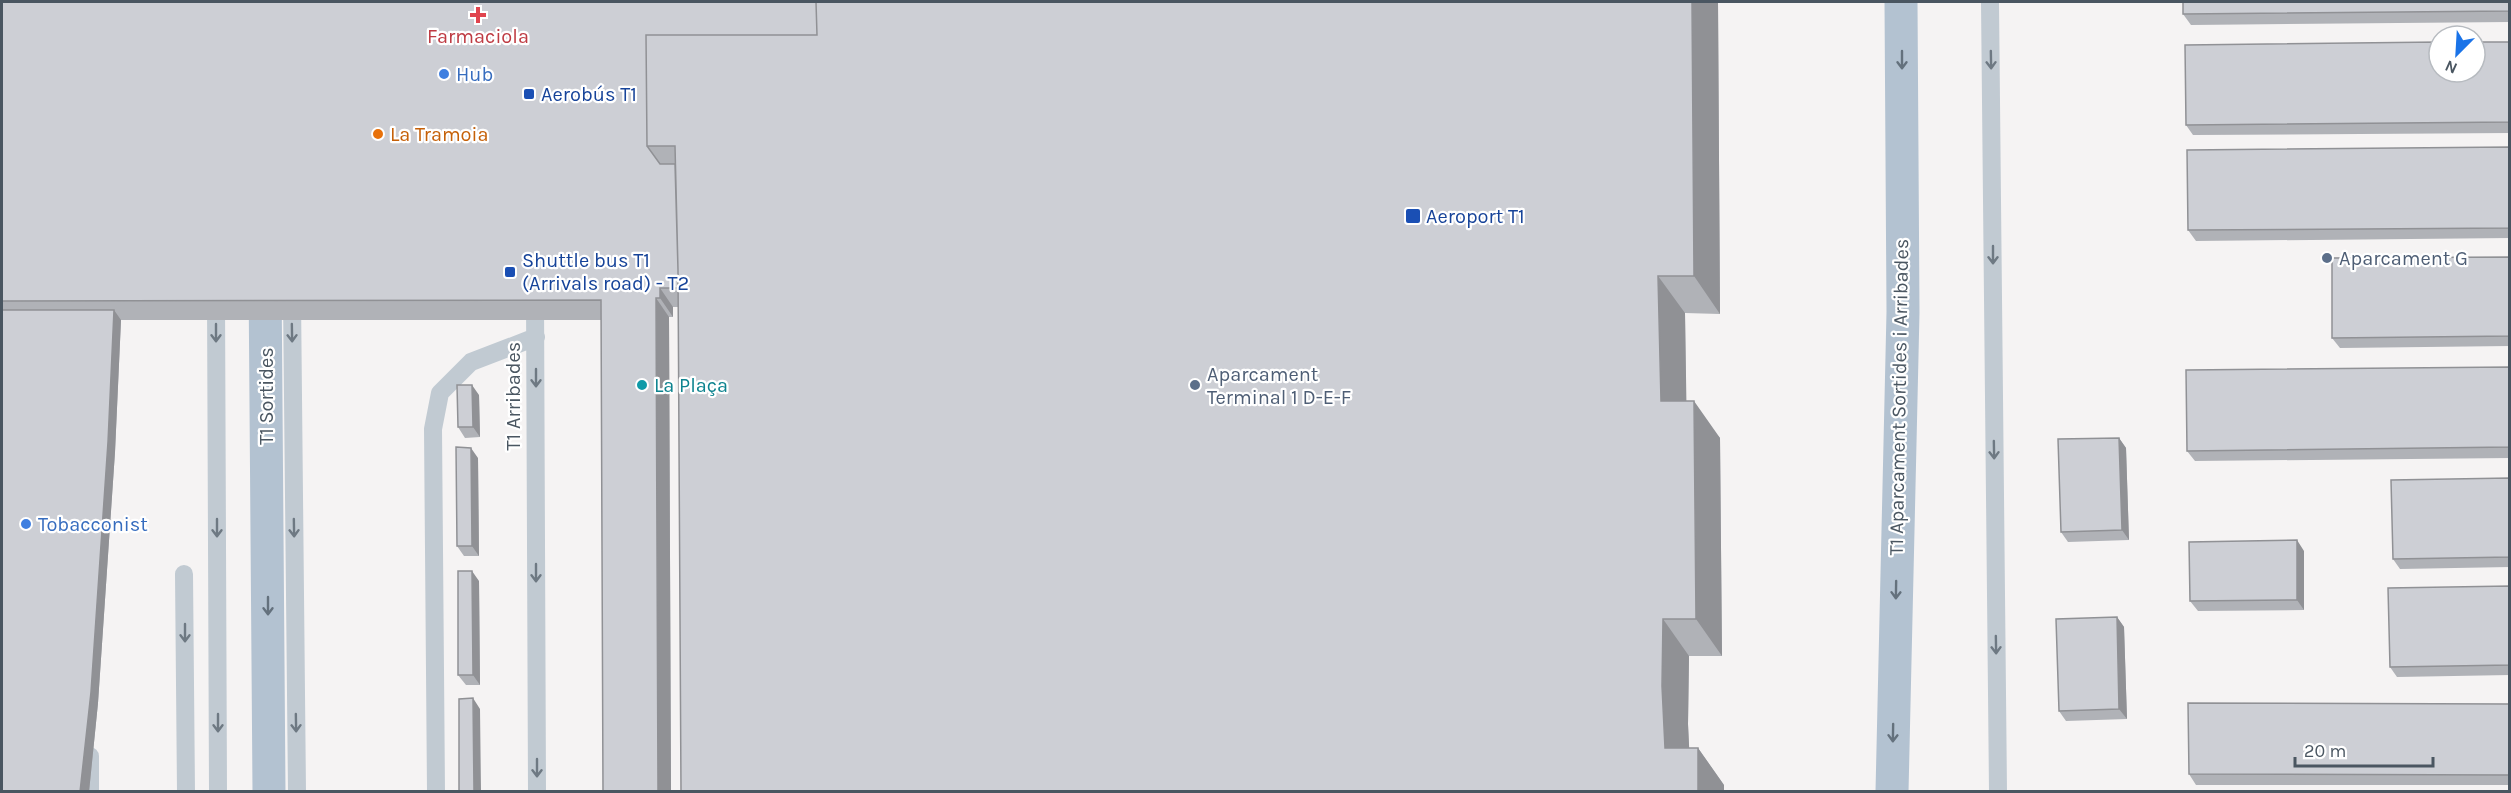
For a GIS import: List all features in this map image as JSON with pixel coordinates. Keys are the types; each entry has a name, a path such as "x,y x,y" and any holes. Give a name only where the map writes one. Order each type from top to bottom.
{"main road":[{"name":"T1 Aparcament Sortides i Arribades","path":"1892,792 1903,312 1901,2"},
{"name":"T1 Sortides","path":"265,248 269,792"}],"lane":[{"path":"1990,2 1998,792"},
{"path":"216,277 218,792"},
{"path":"292,279 297,792"},
{"name":"T1 Arribades","path":"535,283 537,792"},
{"path":"436,792 433,429 440,393 471,362 536,337"},
{"path":"184,574 186,792"},
{"path":"90,736 90,792"}],"building":[{"name":"La Plaça","path":"2,2 816,2 817,35 646,35 647,146 660,164 675,164 678,270 678,288 660,288 660,298 656,298 658,792 603,792 601,300 2,301"},
{"name":"Aparcament Terminal 1 D-E-F","path":"816,2 1692,2 1694,276 1658,276 1661,401 1694,401 1696,619 1663,619 1662,686 1665,748 1698,748 1698,792 681,792 678,270 675,146 647,146 646,35 817,35"},
{"path":"2183,2 2510,2 2510,11 2183,14"},
{"path":"2427,42 2427,84 2487,84 2487,42 2510,42 2510,122 2186,125 2185,45"},
{"path":"2510,147 2510,228 2188,230 2187,150"},
{"path":"2510,257 2510,336 2332,338 2332,258"},
{"path":"2,310 114,310 108,442 91,692 80,792 2,792"},
{"path":"2510,367 2510,447 2187,451 2186,370"},
{"path":"457,385 472,385 473,427 458,427"},
{"path":"2119,438 2122,530 2061,532 2058,439"},
{"path":"456,447 471,448 472,546 457,546"},
{"path":"2510,478 2510,557 2393,559 2391,480"},
{"path":"2297,540 2297,600 2190,601 2189,542"},
{"path":"458,571 472,571 473,675 458,675"},
{"path":"2510,586 2510,665 2390,667 2388,588"},
{"path":"2117,617 2119,709 2059,711 2056,619"},
{"path":"473,698 474,792 459,792 459,699"},
{"path":"2188,703 2510,704 2510,775 2189,774"}],"place":[{"name":"Farmaciola","path":"478,15"},
{"name":"Hub","path":"444,74"},
{"name":"Aerobús T1","path":"529,94"},
{"name":"La Tramoia","path":"378,134"},
{"name":"Aeroport T1","path":"1413,216"},
{"name":"Aparcament G","path":"2327,258"},
{"name":"Shuttle bus T1 (Arrivals road) - T2","path":"510,272"},
{"name":"La Plaça","path":"642,385"},
{"name":"Aparcament Terminal 1 D-E-F","path":"1195,385"},
{"name":"Tobacconist","path":"26,524"}]}
